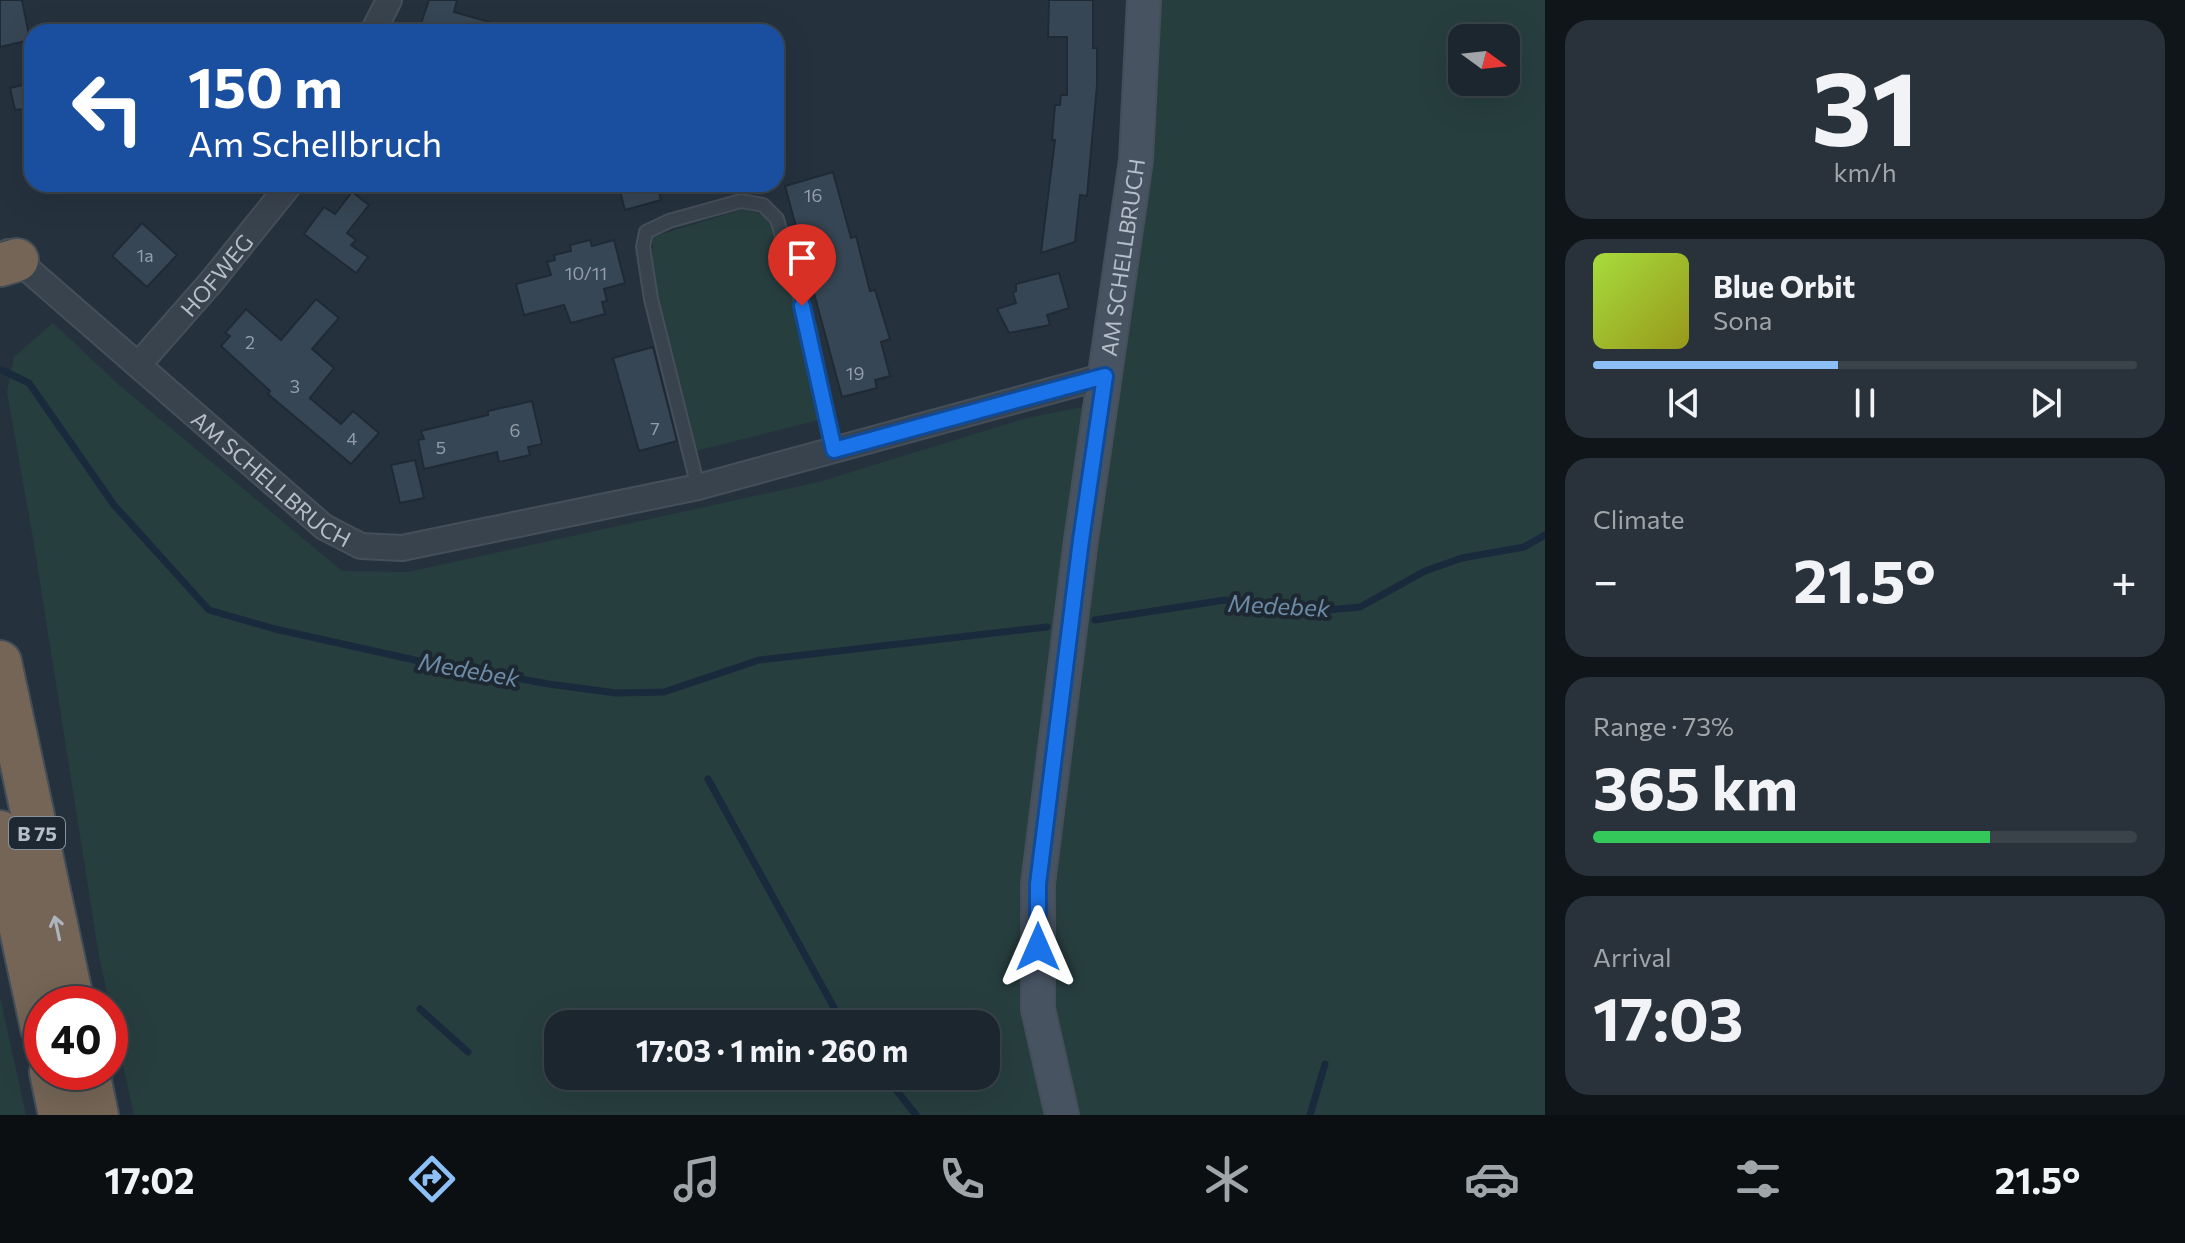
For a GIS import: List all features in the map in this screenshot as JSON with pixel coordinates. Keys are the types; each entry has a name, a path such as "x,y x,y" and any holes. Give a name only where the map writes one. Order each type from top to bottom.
{"highway":[{"name":"B 75","path":"0,662 69,986"},
{"name":"B 75","path":"0,832 33,986"},
{"path":"55,1090 60,1115"},
{"path":"92,1090 97,1115"}],"street":[{"path":"377,24 389,0"},
{"name":"AM SCHELLBRUCH","path":"6,257 139,364 324,527 361,546 402,548 698,487 1105,376 1136,160 1144,0"},
{"name":"HOFWEG","path":"139,364 212,281 284,192"},
{"path":"1062,1115 1038,1009 1038,884 1105,376"}],"lane":[{"path":"698,487 663,353 643,247 646,232 657,226 741,201 763,205 777,219 810,331 834,450"}],"green space":[{"path":"1161,0 1545,0 1545,1115 134,1115 128,1088 128,986 106,986 99,956 7,392 14,357 53,323 119,385 342,571 408,572 819,482 1027,418 1118,400 1151,161"},
{"path":"743,209 765,215 775,223 804,333 819,420 692,452 652,274 653,237"},
{"path":"0,997 26,1115 0,1115"}],"building":[{"path":"0,0 22,0 27,24 24,24 24,41 0,47"},
{"path":"429,0 457,0 454,12 497,24 421,24"},
{"path":"1049,0 1093,0 1097,85 1087,196 1080,195 1075,242 1041,253 1055,140 1052,140 1055,105 1060,105 1061,95 1067,95 1067,37 1048,37"},
{"path":"24,85 24,109 15,110 10,88"},
{"path":"833,172 851,238 856,236 870,291 875,290 890,339 881,342 890,376 875,380 877,388 842,397 785,186"},
{"path":"352,192 369,205 347,233 356,240 351,245 368,257 356,273 304,234 324,207 335,214"},
{"path":"620,192 659,192 661,200 625,210"},
{"path":"142,223 177,255 147,287 112,256"},
{"path":"590,240 592,246 614,240 625,283 604,289 607,301 602,302 605,314 571,323 564,305 524,315 516,284 551,275 547,262 555,260 554,255 571,251 570,245"},
{"path":"1059,273 1069,308 1047,315 1050,325 1009,333 997,309 1016,303 1013,293 1016,284"},
{"path":"316,299 339,318 312,349 334,368 310,398 341,424 353,411 379,433 351,464 268,394 270,391 221,346 230,336 225,333 246,309 281,340"},
{"path":"653,347 677,441 639,451 613,358"},
{"path":"532,401 542,444 528,447 530,455 499,462 497,452 424,469 418,440 424,439 421,431"},
{"path":"415,460 424,498 400,503 391,465"}],"waterway":[{"name":"Medebek","path":"2,370 29,383 114,505 209,610 275,629 419,661 616,693 664,692 759,660 1047,627"},
{"name":"Medebek","path":"1095,620 1225,600 1316,611 1360,607 1425,571 1462,558 1524,547 1545,535"},
{"path":"708,779 835,1010"},
{"path":"420,1009 468,1052"},
{"path":"1310,1115 1325,1064"},
{"path":"896,1090 916,1115"}],"route":[{"path":"802,306 834,450 1105,376 1038,884 1038,947"}]}
